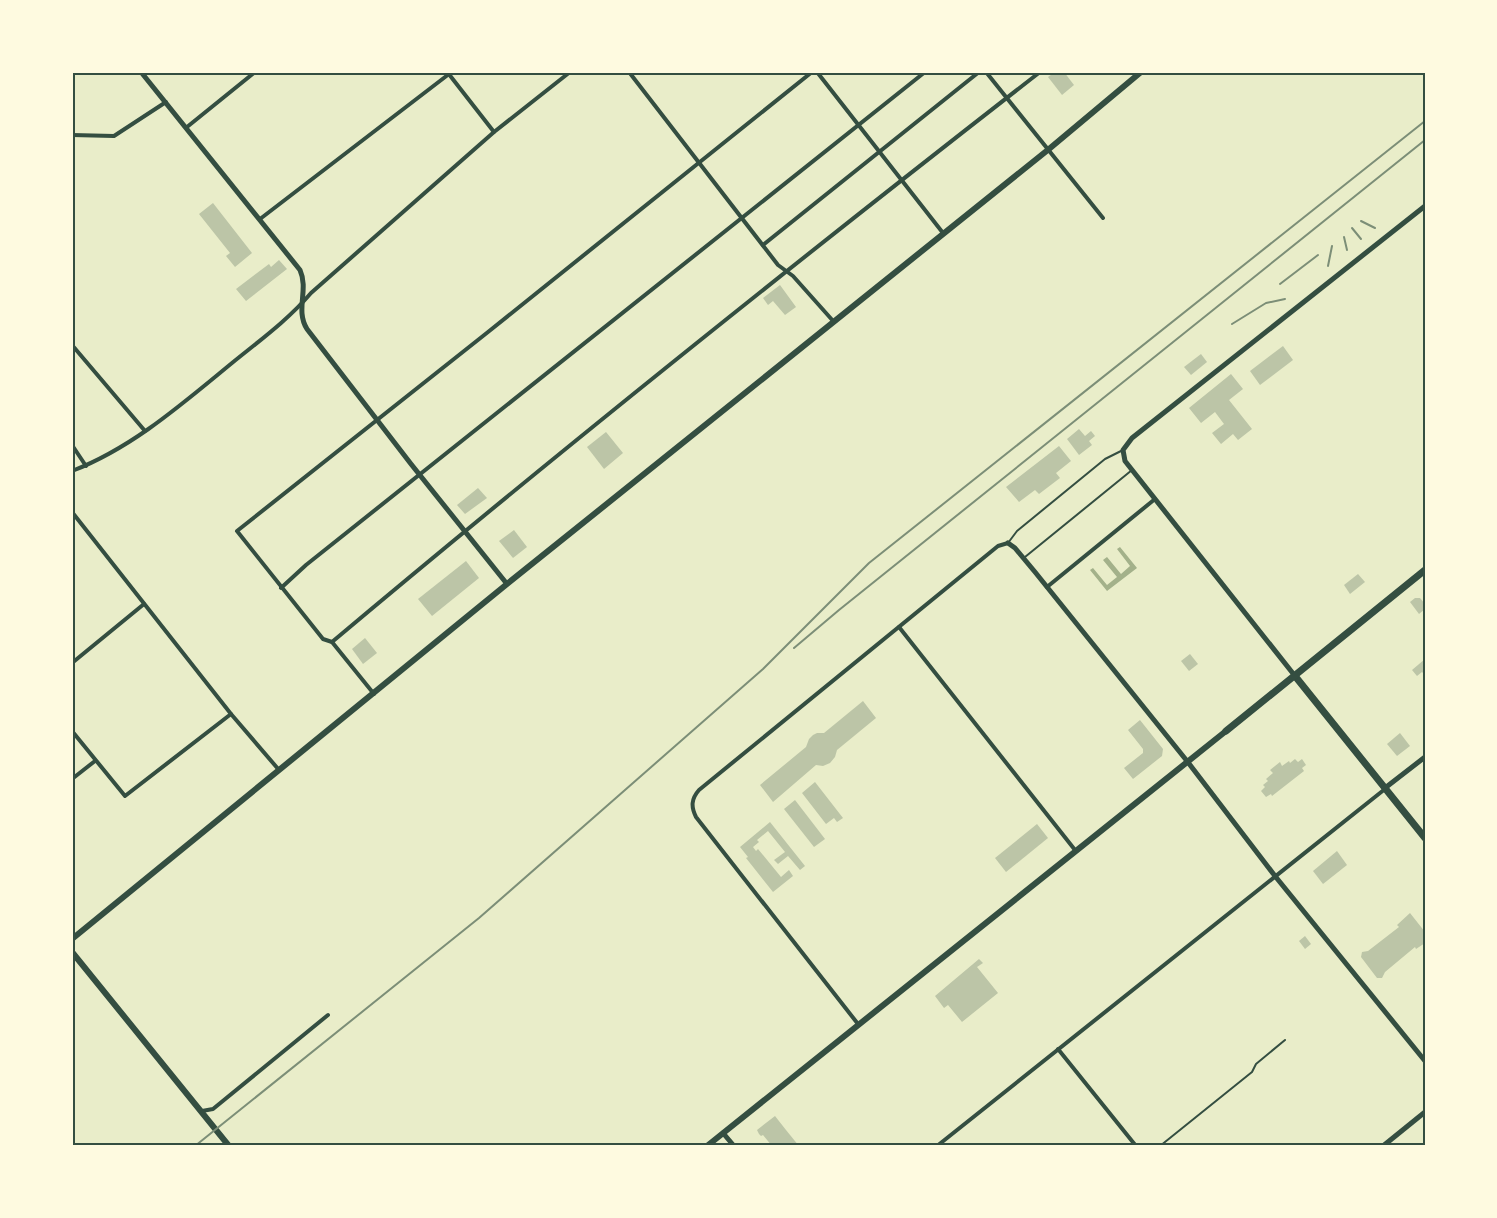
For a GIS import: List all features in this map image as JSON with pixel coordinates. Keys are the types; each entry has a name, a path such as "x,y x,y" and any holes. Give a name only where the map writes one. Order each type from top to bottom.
{"main road":[{"path":"72,939 507,584 1049,149 1141,72"},
{"path":"707,1146 1425,570"},
{"path":"1295,676 1425,838"},
{"path":"72,952 229,1146"}],"street":[{"path":"141,72 300,270 304,286 301,315 307,329 420,476 507,584"},
{"path":"187,127 255,72"},
{"path":"72,471 87,466 123,446 184,402 301,304 494,132 570,72"},
{"path":"629,72 763,245 835,322"},
{"path":"374,694 332,642 323,639 237,531 812,72"},
{"path":"817,72 943,233"},
{"path":"281,588 306,565 925,72"},
{"path":"763,245 979,72"},
{"path":"986,72 1103,219"},
{"path":"332,642 465,531 786,272 1040,72"},
{"path":"260,219 448,73 494,132"},
{"path":"72,135 114,136 166,102"},
{"path":"1295,676 1125,461 1123,450 1132,438 1425,206"},
{"path":"72,345 145,431"},
{"path":"72,445 87,466"},
{"path":"1047,587 1155,499"},
{"path":"72,513 231,714 280,770"},
{"path":"858,1024 696,817 692,803 701,788 998,546 1008,543 1047,587 1275,876 1425,1061"},
{"path":"72,663 144,604"},
{"path":"899,627 1075,850"},
{"path":"72,731 125,796 231,714"},
{"path":"937,1146 1425,757"},
{"path":"72,779 95,761"},
{"path":"201,1111 213,1109 328,1015"},
{"path":"1058,1049 1136,1146"},
{"path":"1383,1146 1425,1112"},
{"path":"723,1133 734,1146"}],"lane":[{"path":"1008,543 1017,531 1106,459 1123,450"},
{"path":"1023,558 1132,470"},
{"path":"1160,1146 1252,1072 1256,1064 1285,1040"}],"shaded area":[{"path":"1120,547 1137,568 1107,591 1090,570 1093,568 1107,585 1117,577 1103,560 1107,557 1121,574 1130,566 1117,549"}],"building":[{"path":"1055,72 1064,72 1074,85 1062,95 1048,77"},
{"path":"213,203 252,253 235,267 226,256 230,253 199,214"},
{"path":"279,260 287,269 246,301 236,289 269,264 271,267"},
{"path":"780,285 796,307 785,315 773,301 768,305 763,298"},
{"path":"1283,346 1293,360 1260,385 1250,371"},
{"path":"1201,354 1207,362 1191,375 1184,367"},
{"path":"1231,374 1243,389 1229,400 1252,429 1238,440 1233,434 1221,444 1212,433 1224,424 1215,412 1201,423 1189,408"},
{"path":"1079,429 1085,436 1091,431 1095,436 1089,441 1092,445 1079,455 1067,439"},
{"path":"606,432 623,453 604,469 587,447"},
{"path":"1059,446 1071,461 1056,473 1060,478 1039,494 1035,490 1019,502 1006,487"},
{"path":"478,488 487,498 465,514 457,505"},
{"path":"514,530 527,547 513,558 499,541"},
{"path":"466,561 479,578 432,616 418,599"},
{"path":"1358,574 1365,582 1350,594 1344,585"},
{"path":"1415,598 1420,598 1425,604 1425,609 1419,614 1410,602"},
{"path":"365,638 377,653 363,664 352,649"},
{"path":"1190,654 1198,664 1189,671 1181,661"},
{"path":"1425,659 1425,675 1422,672 1417,676 1412,670"},
{"path":"863,701 876,718 837,750 830,763 823,766 816,765 773,802 760,785 806,747 813,735 824,733"},
{"path":"1140,720 1163,749 1162,756 1133,779 1124,768 1143,753 1143,749 1128,730"},
{"path":"1400,733 1410,746 1397,756 1387,744"},
{"path":"1295,759 1298,762 1302,759 1306,765 1302,768 1304,771 1272,796 1271,794 1266,797 1261,791 1265,787 1263,785 1268,781 1266,779 1273,773 1270,770 1280,762 1282,766"},
{"path":"815,782 843,818 837,822 834,818 826,824 802,793"},
{"path":"795,800 825,839 814,847 784,809"},
{"path":"770,822 805,866 800,870 788,856 778,864 774,860 785,852 768,831 757,840 759,842 753,847 756,851 758,849 781,877 789,870 793,876 773,892 740,847"},
{"path":"1037,824 1048,838 1006,872 995,858"},
{"path":"1337,851 1347,865 1323,884 1313,871"},
{"path":"1410,913 1425,932 1425,943 1416,949 1415,947 1385,972 1382,978 1377,978 1361,957 1362,952 1368,951 1399,927 1397,925"},
{"path":"1305,936 1311,944 1305,949 1299,941"},
{"path":"979,959 983,963 977,967 998,993 962,1022 948,1005 944,1008 935,996"},
{"path":"775,1116 799,1146 772,1146 763,1135 759,1134 757,1130"}],"railway":[{"path":"195,1146 479,918 763,669 869,563 1425,121"},
{"path":"794,648 1425,140"},
{"path":"1361,221 1375,228"},
{"path":"1352,228 1361,239"},
{"path":"1344,237 1347,250"},
{"path":"1328,266 1332,246"},
{"path":"1280,284 1318,255"},
{"path":"1232,324 1266,303 1285,299"}]}
